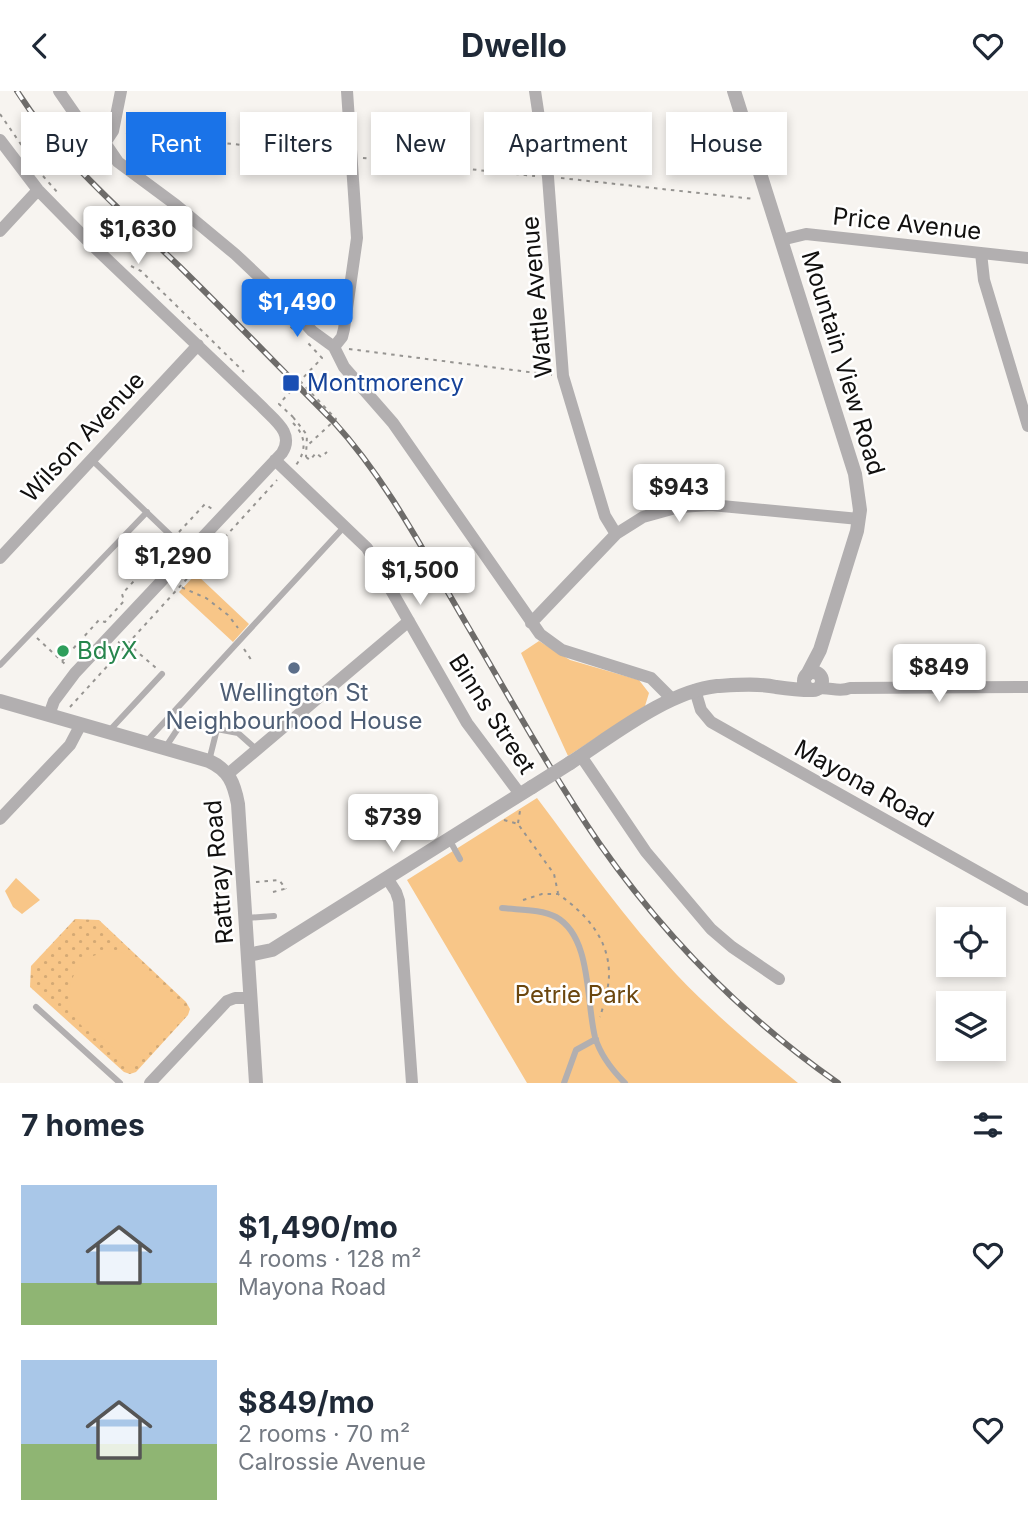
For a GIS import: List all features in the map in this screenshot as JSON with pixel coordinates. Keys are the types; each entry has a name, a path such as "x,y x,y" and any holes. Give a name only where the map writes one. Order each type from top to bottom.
{"street":[{"path":"59,91 74,112"},
{"path":"113,131 121,91"},
{"path":"347,91 349,112"},
{"name":"Wattle Avenue","path":"535,91 548,177 563,376 605,516 616,534"},
{"name":"Mountain View Road","path":"734,91 855,474 859,496 859,519 852,551 820,650 814,680"},
{"path":"0,140 37,190 284,430 286,446 75,673 54,701 49,715"},
{"path":"112,153 118,162 235,254 287,303 312,331 334,347 344,367 393,423 540,634 562,650 651,678 672,699"},
{"path":"334,347 342,337 344,329 356,250 353,175"},
{"path":"0,231 37,190"},
{"name":"Price Avenue","path":"781,240 806,234 1028,258"},
{"path":"981,253 984,280 1028,426"},
{"name":"Wilson Avenue","path":"0,558 198,345"},
{"name":"Binns Street","path":"275,460 291,468 367,548 467,723 526,790"},
{"path":"531,623 616,534 643,517 692,505 711,505 859,519"},
{"path":"228,774 408,621"},
{"path":"248,955 272,950 672,699 695,690 725,686 778,687 790,690 814,680 850,688 1028,687"},
{"name":"Mayona Road","path":"695,690 701,710 711,722 1028,900"},
{"name":"Rattray Road","path":"0,701 209,761 221,766 228,774 234,785 238,804 256,1083"},
{"path":"0,819 70,745 81,724"},
{"path":"576,759 646,852 711,929 779,979"},
{"path":"387,878 398,901 412,1083"},
{"path":"150,1083 226,1001 250,998"}],"lane":[{"path":"91,459 188,552"},
{"path":"0,664 147,512"},
{"path":"145,743 346,525"},
{"path":"108,731 162,674"},
{"path":"165,748 182,724 238,733 257,750"},
{"path":"209,761 217,729"},
{"path":"449,839 460,859"},
{"path":"502,908 553,915 571,932 583,958 596,1039 611,1067 625,1083"},
{"path":"246,918 274,916"},
{"path":"36,1007 120,1083"},
{"path":"564,1083 576,1050 596,1039"}],"path":[{"path":"0,114 41,174 64,199"},
{"path":"113,131 240,145"},
{"path":"357,158 769,201"},
{"path":"127,263 141,271 244,373 246,380"},
{"path":"254,291 322,358 299,382 336,419 308,445"},
{"path":"334,347 563,376"},
{"path":"70,706 304,456 308,445 307,435 279,404 291,391"},
{"path":"293,417 290,421 303,436 304,456"},
{"path":"304,456 310,460 317,453 321,457 327,451"},
{"path":"62,661 99,620 105,622 124,601 122,594 205,504 213,510"},
{"path":"164,579 206,598 228,615 243,636 244,650 252,661"},
{"path":"30,632 75,673"},
{"path":"111,635 121,645 133,647 162,674"},
{"path":"487,815 518,824 554,874 558,894"},
{"path":"243,883 279,880 287,888 273,892"}],"green space":[{"path":"196,574 249,624 233,642 179,592"},
{"path":"539,641 570,660 639,680 649,693 645,706 568,756 521,653"},
{"name":"Petrie Park","path":"537,798 622,911 677,975 721,1018 798,1083 527,1083 407,880"},
{"path":"16,878 40,900 22,914 13,907 5,891"},
{"path":"75,919 99,920 186,1002 190,1009 188,1015 136,1072 124,1072 30,987 31,966"},
{"path":"115,951 138,961 187,1010 133,1067 105,1040 82,1026 73,1013 69,999 73,977 80,965 93,956"}],"railway":[{"path":"17,91 72,162 218,305 353,444 405,520 581,817 651,911 739,1003 838,1083"}],"place":[{"name":"Montmorency","path":"291,383"},
{"name":"BdyX","path":"63,651"},
{"name":"Wellington St Neighbourhood House","path":"294,668"}]}
